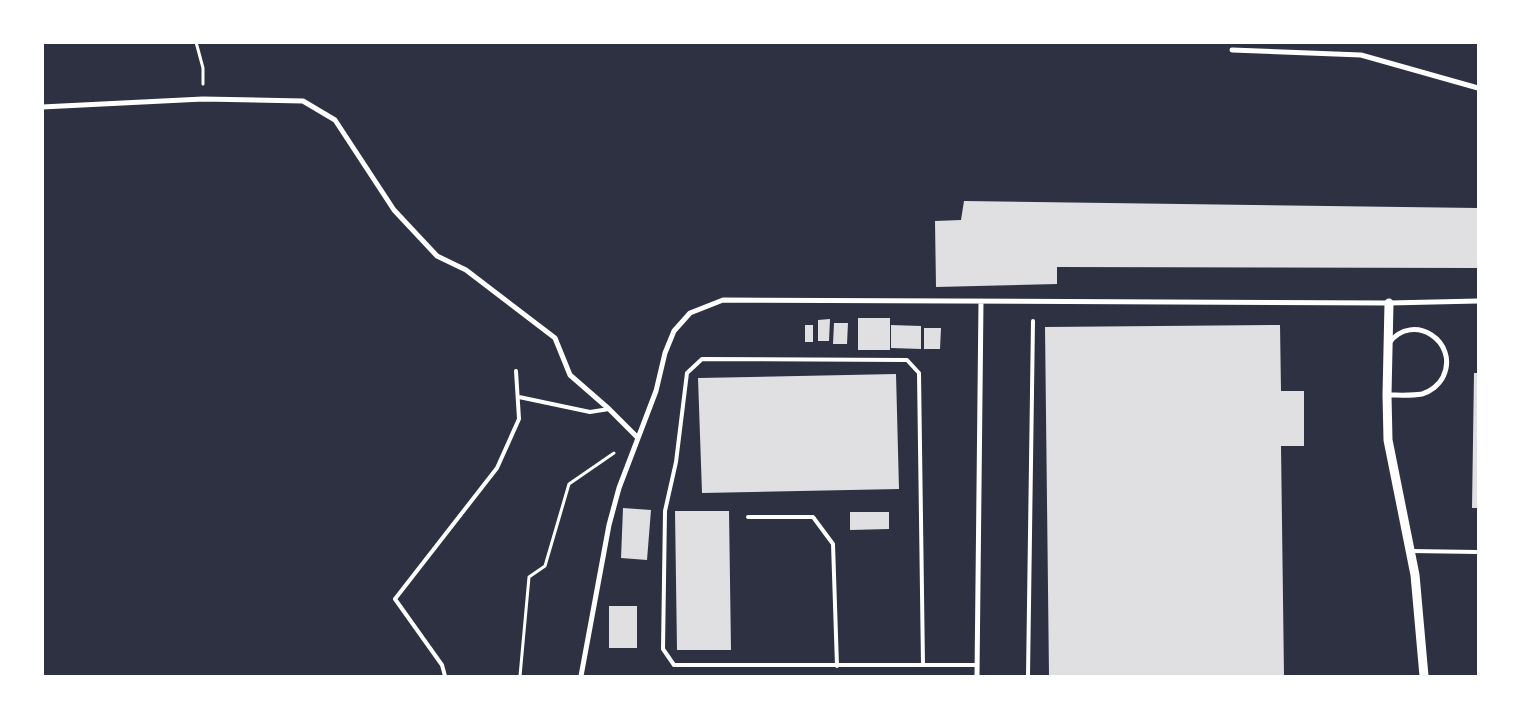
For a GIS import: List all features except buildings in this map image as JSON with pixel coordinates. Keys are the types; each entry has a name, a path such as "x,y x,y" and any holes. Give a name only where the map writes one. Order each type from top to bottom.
{"street":[{"path":"1232,50 1361,55 1478,88"},
{"path":"42,107 203,99 303,101 335,120 394,210 437,256 466,270 555,338 570,376 609,409 638,438"},
{"path":"581,676 609,525 619,488 656,391 665,353 674,331 690,313 723,300 1478,302"},
{"path":"977,676 981,301"},
{"path":"1389,303 1388,440 1415,575 1424,676"},
{"path":"1387,395 1421,394 1429,391 1442,379 1446,370 1444,349 1438,340 1430,334 1420,330 1403,332 1394,337 1388,344"}],"lane":[{"path":"1028,676 1033,321"},
{"path":"923,666 919,373 907,360 702,359 687,373 676,462 665,511 663,649 674,665 837,666 923,666 977,665"},
{"path":"445,676 442,665 395,599 497,468 519,418 516,371"},
{"path":"519,397 590,412 609,409"},
{"path":"748,517 814,518 833,544 837,666"},
{"path":"1410,551 1478,552"}],"path":[{"path":"196,42 202,68 203,99"},
{"path":"520,676 529,577 545,566 569,484 638,438"}]}
